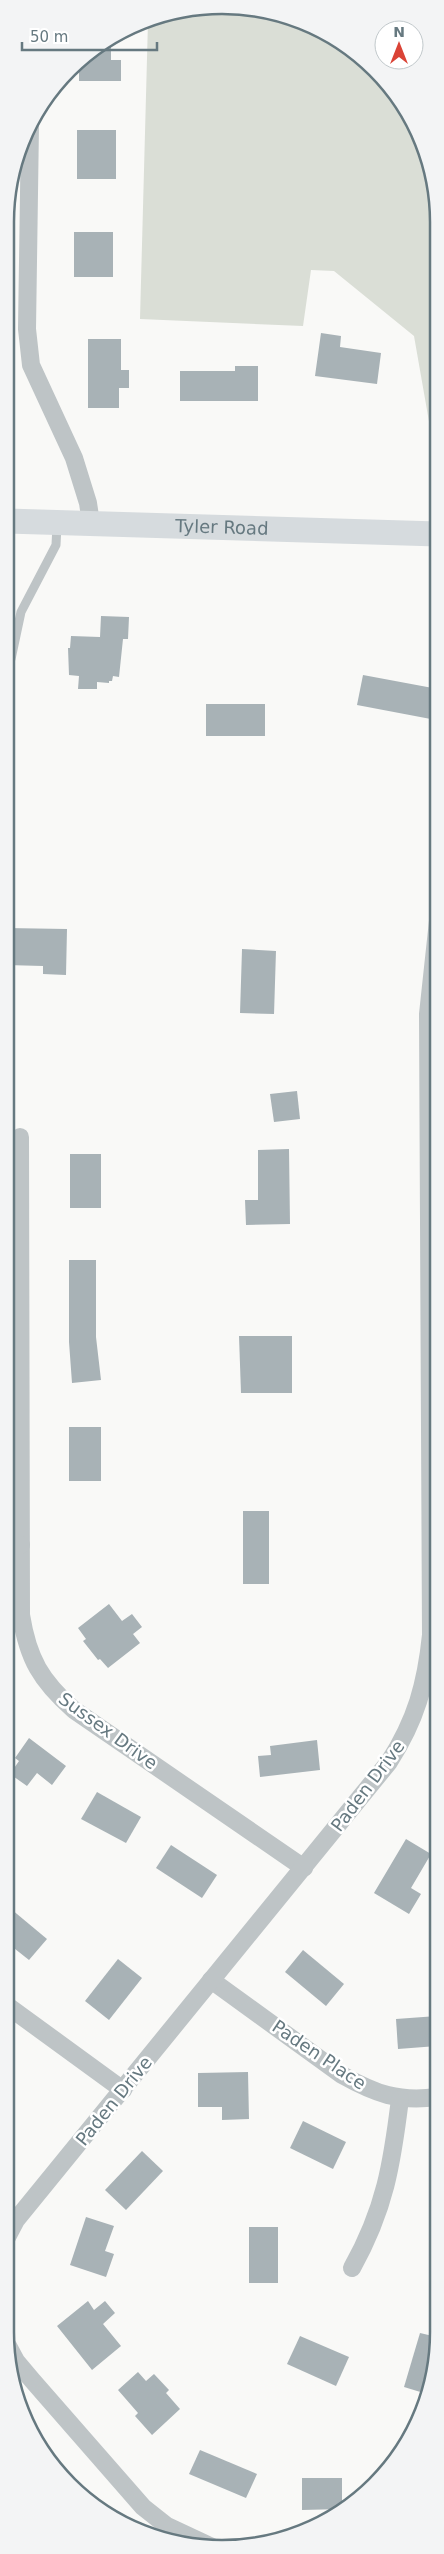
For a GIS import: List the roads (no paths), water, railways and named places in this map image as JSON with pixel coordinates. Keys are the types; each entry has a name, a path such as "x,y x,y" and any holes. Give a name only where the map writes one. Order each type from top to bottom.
{"street":[{"path":"30,143 27,329 31,366 74,458 88,503 91,523"},
{"name":"Tyler Road","path":"14,521 430,534"},
{"name":"Paden Drive","path":"430,995 428,1014 427,1148 430,1211"},
{"name":"Sussex Drive","path":"14,1254 20,1137"},
{"name":"Sussex Drive","path":"14,1554 24,1636 39,1674 55,1694 74,1710 304,1868"},
{"name":"Paden Drive","path":"14,2224 304,1868 397,1750 420,1702 427,1674 430,1645"},
{"name":"Paden Place","path":"212,1980 342,2076 363,2087 400,2099 430,2097"},
{"path":"14,2011 123,2090"},
{"path":"352,2268 379,2214 389,2173 400,2099"},
{"path":"16,2361 143,2507 168,2526 192,2538"}],"lane":[{"path":"14,645 21,612 56,545 57,522"}]}
